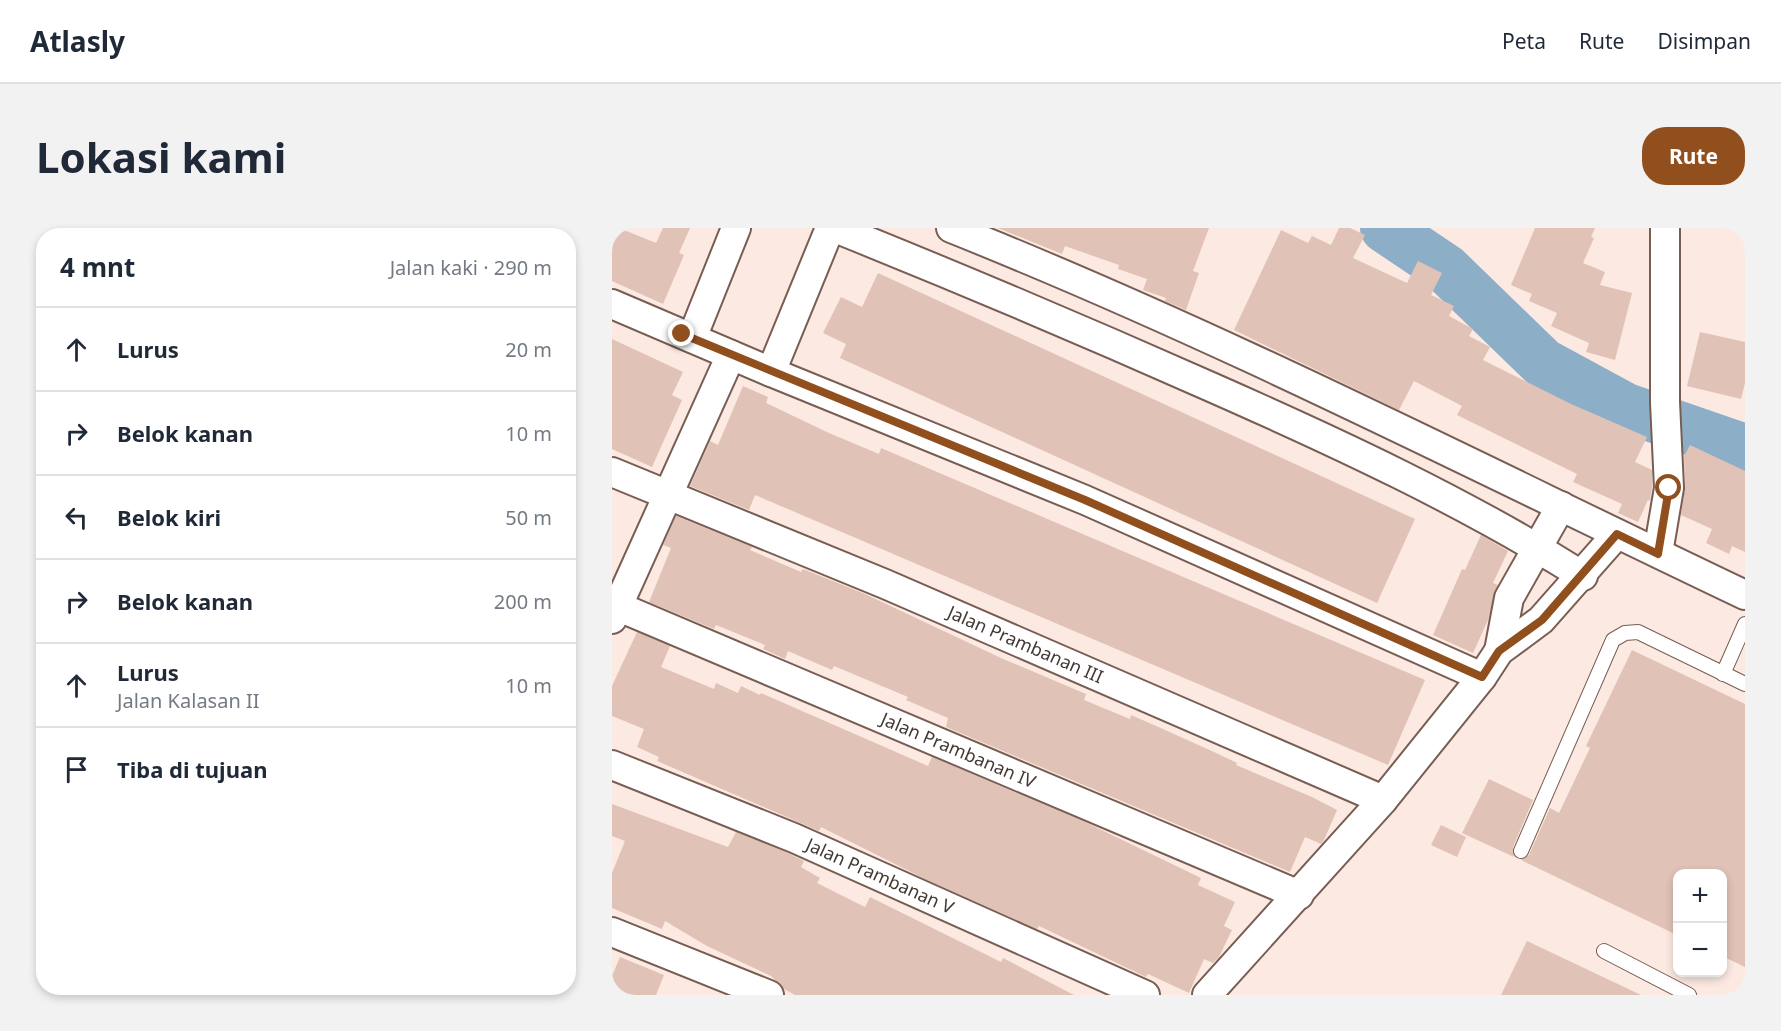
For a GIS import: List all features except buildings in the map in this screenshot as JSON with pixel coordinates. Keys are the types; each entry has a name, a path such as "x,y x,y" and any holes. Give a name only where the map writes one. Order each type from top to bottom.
{"street":[{"path":"692,338 735,228"},
{"path":"771,372 830,228"},
{"path":"836,228 1026,305 1352,449 1538,548 1583,576"},
{"path":"951,228 1033,261 1362,409 1745,595"},
{"path":"1658,554 1669,488 1665,402 1665,228"},
{"path":"612,304 771,372 1085,500 1482,677"},
{"path":"614,610 731,355"},
{"name":"Jalan Prambanan III","path":"612,472 885,584 1383,800"},
{"path":"1499,651 1509,598 1561,506"},
{"path":"1207,995 1383,800 1482,677 1499,651 1542,620 1583,576 1617,534"},
{"name":"Jalan Prambanan IV","path":"614,610 1299,895"},
{"name":"Jalan Prambanan V","path":"612,765 795,838 1145,995"},
{"path":"612,932 769,995"}],"lane":[{"path":"1723,674 1745,624"},
{"path":"1521,851 1613,640 1624,633 1638,632 1745,684"},
{"path":"1604,951 1689,995"}],"waterway":[{"path":"1385,228 1446,269 1543,363 1626,408 1745,449"}],"route":[{"path":"682,334 1085,500 1482,677 1499,651 1542,620 1583,576 1617,534 1658,554 1669,488"}]}
